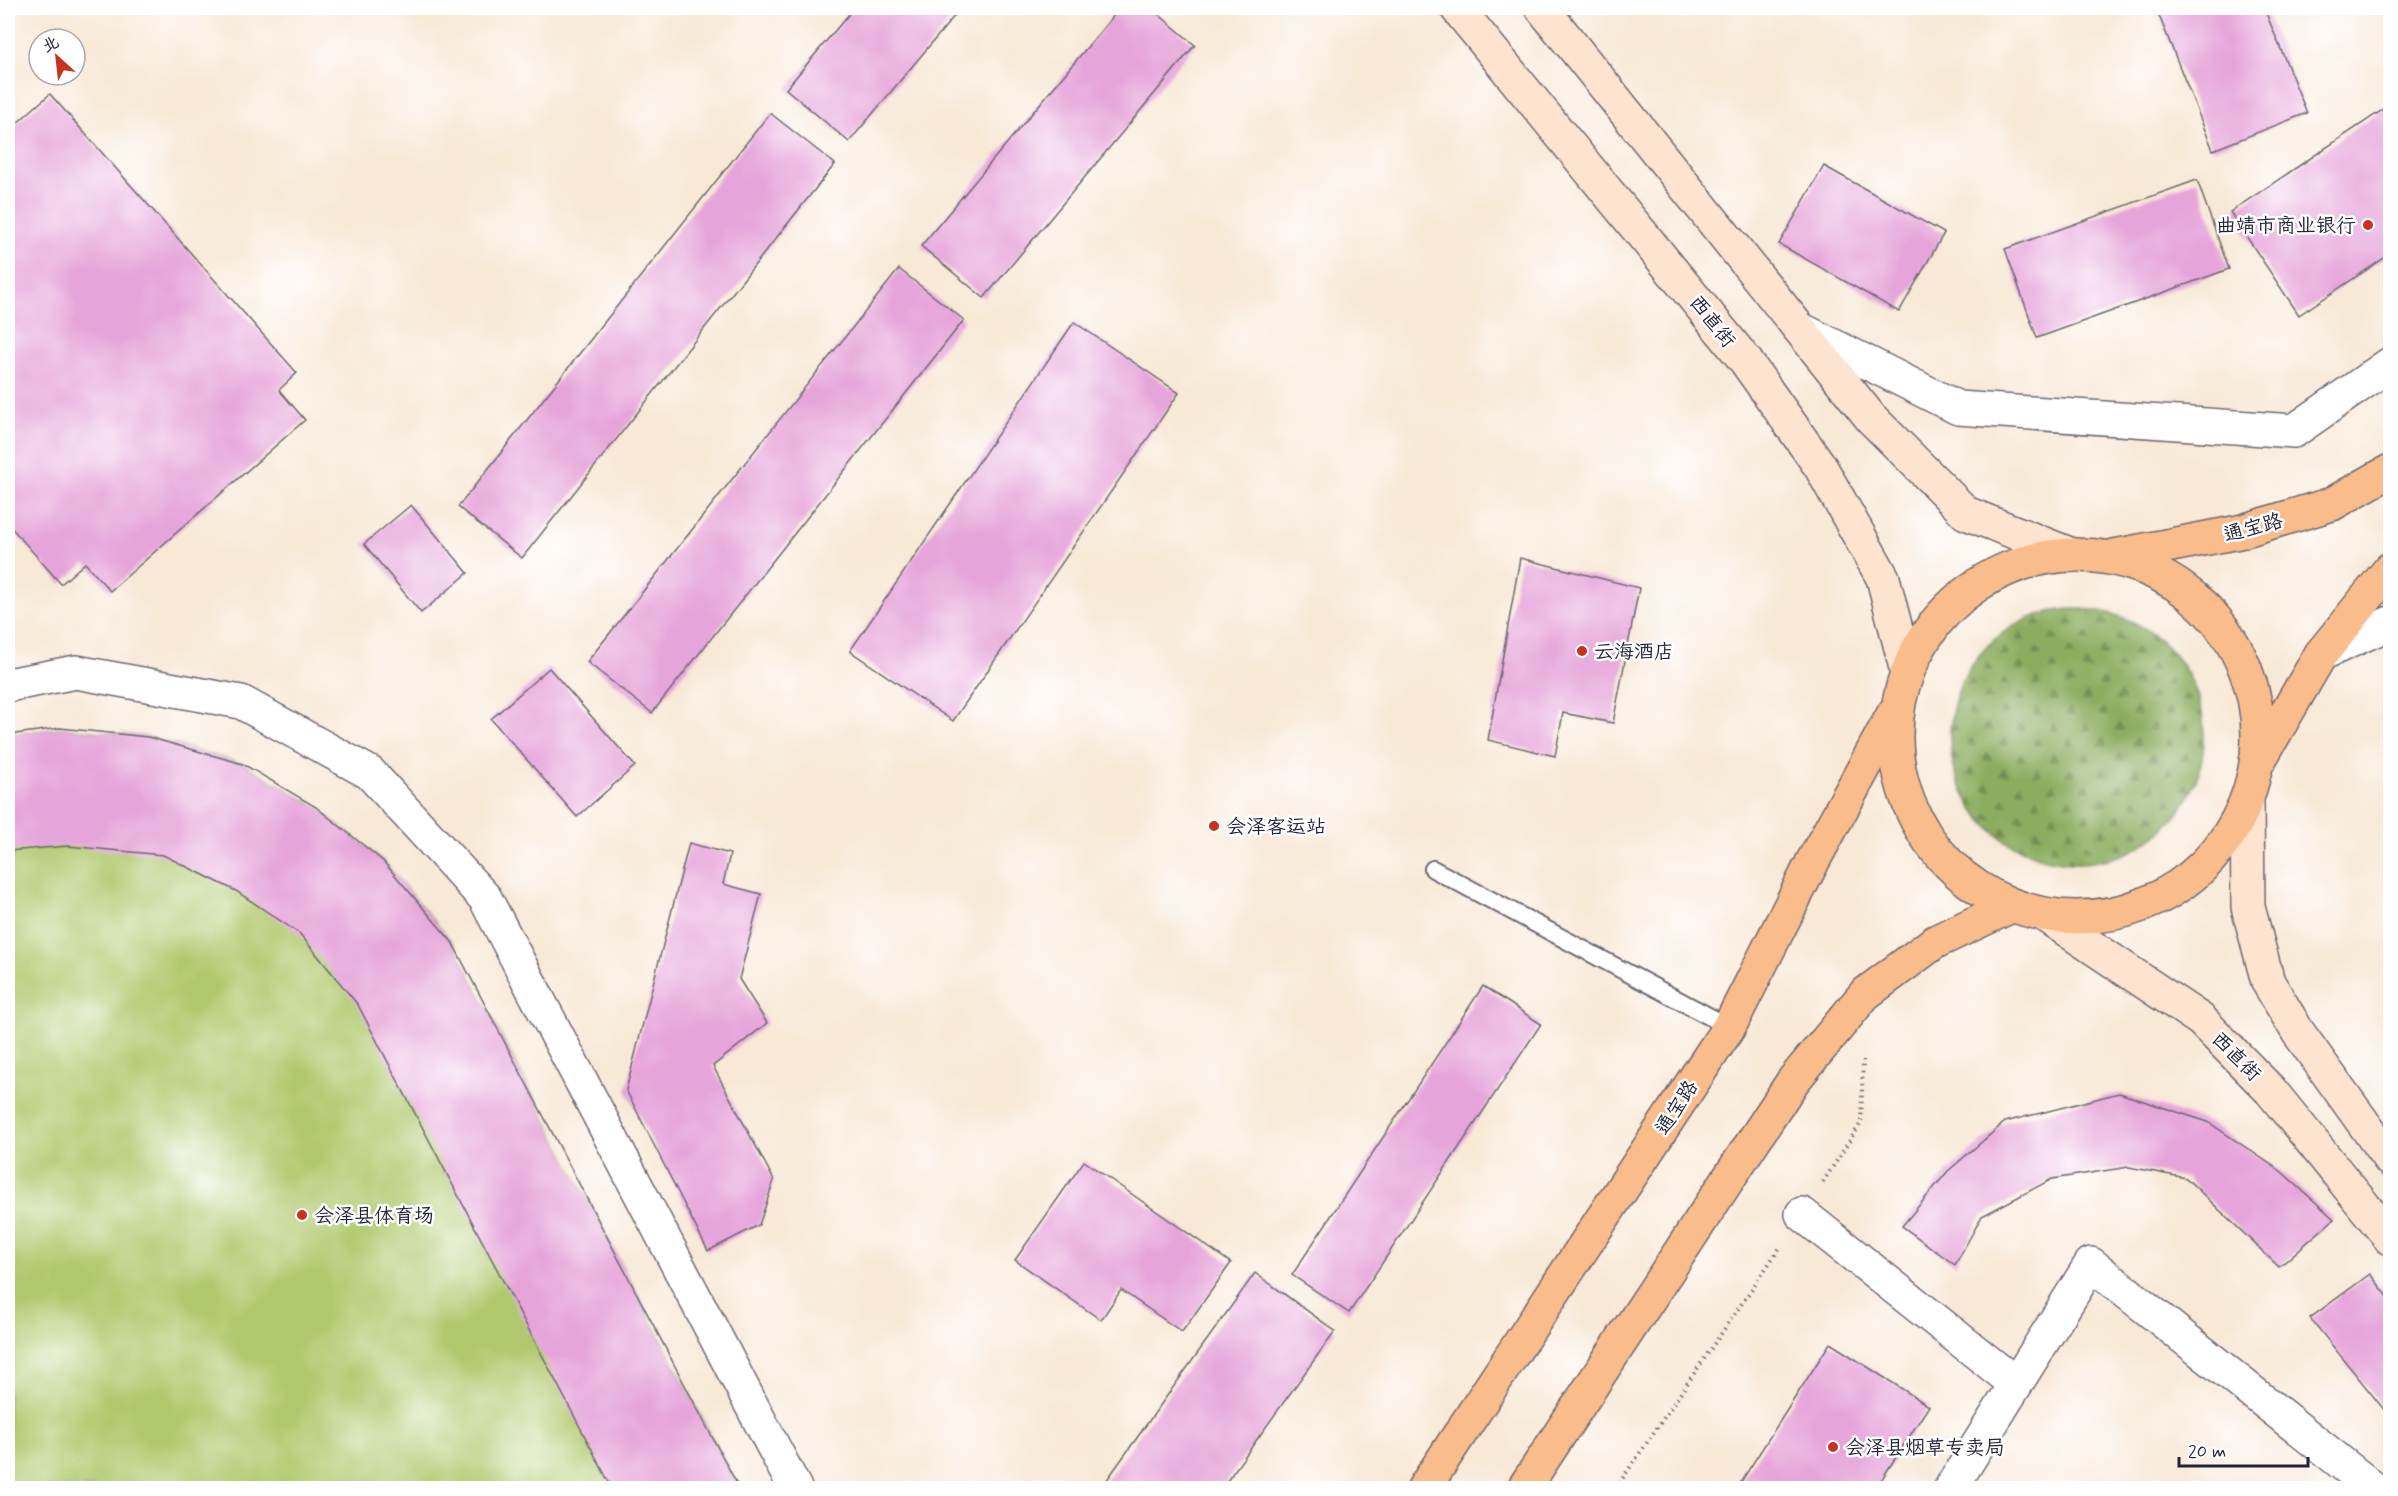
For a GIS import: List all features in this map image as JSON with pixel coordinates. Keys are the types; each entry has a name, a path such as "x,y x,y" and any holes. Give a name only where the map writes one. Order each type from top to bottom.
{"main road":[{"name":"通宝路","path":"2108,557 2239,532 2332,504 2391,471"},
{"path":"2072,555 2108,557 2142,566 2174,582 2202,604 2226,631 2243,662 2255,696 2259,731 2256,766 2247,801 2231,833 2209,861 2182,884 2151,902 2117,913 2082,918 2046,916 2012,906 1980,890 1951,869 1928,841 1910,811 1899,777 1894,741 1897,706 1907,672 1923,640 1944,612 1971,588 2003,571 2037,559 2072,555"},
{"path":"2256,766 2321,654 2391,568"},
{"name":"通宝路","path":"1424,1488 1729,1027 1813,861 1897,706"},
{"path":"1524,1488 1793,1080 1865,994 1935,942 2012,906"}],"street":[{"name":"西直街","path":"1457,8 1745,360 1820,466 1883,578 1907,672"},
{"path":"1542,8 1871,418 1966,513 2072,555"},
{"path":"1800,329 1958,408 2294,431 2391,364"},
{"path":"2321,654 2391,623"},
{"path":"8,685 76,672 241,702 370,773 485,898 795,1488"},
{"path":"2247,801 2248,907 2268,982 2298,1032 2391,1160"},
{"name":"西直街","path":"2046,916 2201,1020 2271,1091 2391,1238"},
{"path":"1802,1214 2016,1384"},
{"path":"1951,1488 2091,1264 2373,1488"}],"lane":[{"path":"1432,869 1729,1027"}],"path":[{"path":"1616,1488 1861,1123 1863,1053"}],"green space":[{"path":"2077,609 2102,612 2125,619 2137,624 2167,646 2189,676 2194,688 2201,711 2204,736 2201,761 2194,784 2189,796 2167,826 2137,848 2125,853 2102,860 2077,863 2052,860 2029,853 2017,848 1987,826 1965,796 1960,784 1953,761 1950,736 1953,711 1960,688 1965,676 1987,646 2017,624 2029,619 2052,612"},
{"name":"会泽县体育场","path":"60,728 148,737 243,764 316,807 383,861 452,942 739,1488 8,1488 8,735"}],"building":[{"path":"854,8 961,8 849,142 786,89"},
{"path":"1120,8 1151,8 1195,45 984,298 921,246"},
{"path":"2156,8 2264,8 2307,113 2213,150"},
{"path":"50,94 297,373 279,390 305,420 110,591 85,563 61,584 8,524 8,131"},
{"path":"2390,105 2390,254 2299,315 2230,212"},
{"path":"770,113 835,164 522,558 458,507"},
{"path":"1824,166 1944,233 1899,312 1779,244"},
{"path":"2197,180 2229,269 2037,338 2005,249"},
{"path":"899,269 964,320 652,713 587,662"},
{"path":"1074,322 1179,393 953,721 850,651"},
{"path":"411,505 468,573 421,613 364,544"},
{"path":"1520,558 1639,588 1613,723 1563,713 1555,756 1488,740"},
{"path":"549,668 635,766 577,817 491,719"},
{"path":"60,728 148,737 243,764 316,807 383,861 452,942 739,1488 612,1488 358,1005 300,934 236,891 163,855 68,846 8,851 8,735"},
{"path":"689,843 730,854 723,884 761,894 739,979 767,1023 713,1066 774,1180 759,1225 708,1251 626,1090"},
{"path":"1483,986 1541,1024 1349,1313 1292,1275"},
{"path":"2119,1093 2208,1122 2282,1172 2334,1219 2279,1267 2186,1178 2129,1167 2052,1179 1982,1216 1955,1265 1902,1226 1948,1171 2005,1122"},
{"path":"1084,1161 1231,1263 1182,1332 1121,1290 1101,1320 1015,1260"},
{"path":"1255,1273 1335,1331 1222,1488 1101,1488"},
{"path":"2370,1274 2390,1299 2390,1417 2310,1318"},
{"name":"会泽县烟草专卖局","path":"1830,1343 1929,1406 1876,1488 1737,1488"}],"place":[{"name":"曲靖市商业银行","path":"2368,225"},
{"name":"云海酒店","path":"1582,651"},
{"name":"会泽客运站","path":"1214,826"},
{"name":"会泽县体育场","path":"302,1215"},
{"name":"会泽县烟草专卖局","path":"1833,1447"}]}
